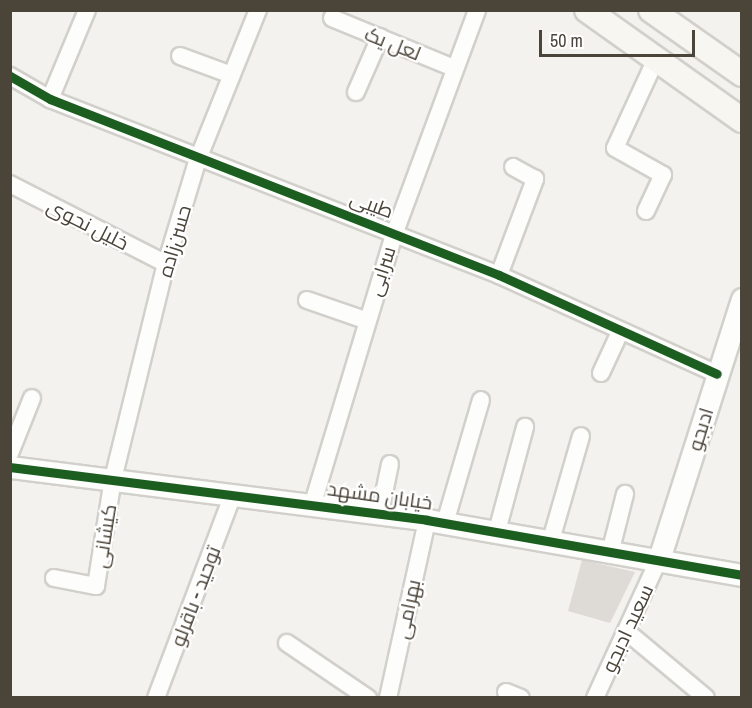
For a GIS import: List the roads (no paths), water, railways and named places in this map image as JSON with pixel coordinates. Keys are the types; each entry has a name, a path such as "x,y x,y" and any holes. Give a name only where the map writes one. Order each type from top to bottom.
{"main road":[{"path":"587,10 655,61 741,120"},
{"path":"651,10 741,74"}],"street":[{"path":"50,99 87,10"},
{"name":"حسن‌زاده","path":"113,479 166,264 198,159 258,10"},
{"name":"سرابی","path":"313,503 394,232 477,10"},
{"name":"لعل یک","path":"332,18 454,68"},
{"path":"356,92 380,37"},
{"path":"180,56 232,75"},
{"path":"646,211 663,175 615,148 655,61"},
{"name":"طیبی","path":"10,76 50,99 198,159 394,232 499,275 620,332 717,374"},
{"path":"499,275 535,179 513,167"},
{"name":"خلیل نحوی","path":"10,184 166,264"},
{"name":"ادبجو","path":"659,559 741,299"},
{"path":"307,300 366,320"},
{"path":"601,373 620,332"},
{"path":"10,453 32,398"},
{"name":"بهرامی","path":"388,698 436,521 481,400"},
{"path":"497,531 525,427"},
{"path":"551,540 581,436"},
{"path":"380,513 390,464"},
{"name":"خیابان مشهد","path":"10,467 313,503 436,521 611,549 741,575"},
{"name":"کیشانی","path":"54,578 96,586 113,479"},
{"name":"توحید - باقرلو","path":"156,698 233,494"},
{"path":"611,549 624,494"},
{"name":"سعید ادبجو","path":"595,698 659,559"},
{"path":"626,631 706,698"},
{"path":"287,643 359,695"}]}
